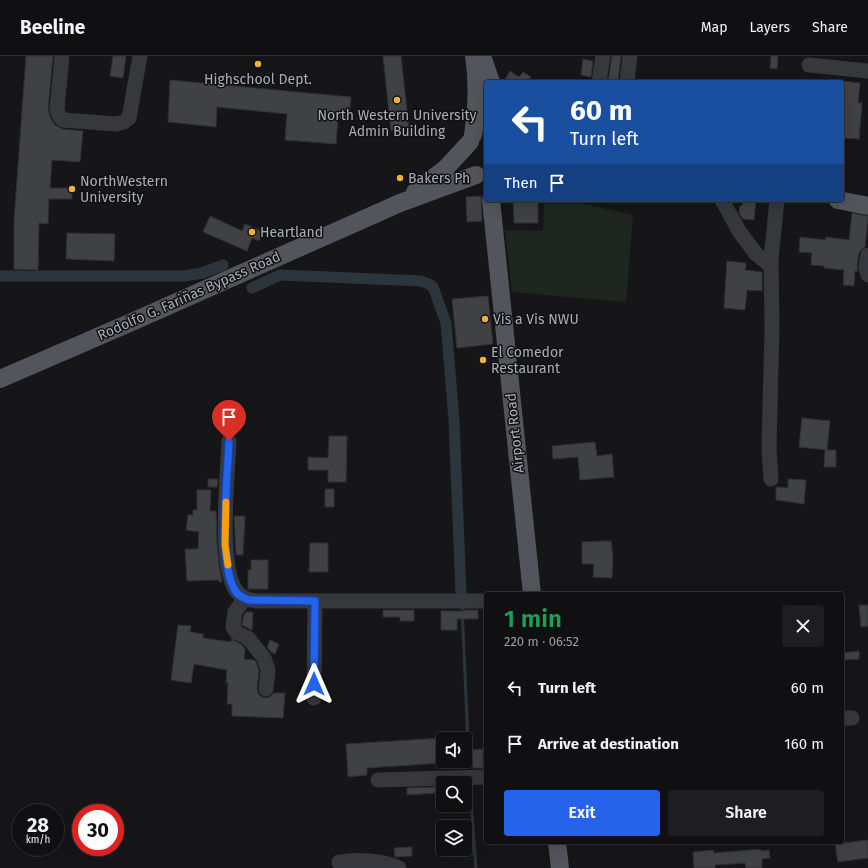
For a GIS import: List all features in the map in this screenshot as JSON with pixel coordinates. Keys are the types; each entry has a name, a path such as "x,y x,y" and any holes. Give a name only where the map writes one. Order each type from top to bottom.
{"main road":[{"path":"474,56 477,89 476,117 467,157 472,170 483,179"},
{"path":"482,56 490,80"},
{"name":"Rodolfo G. Fariñas Bypass Road","path":"400,203 446,169 480,126 484,123"},
{"name":"Rodolfo G. Fariñas Bypass Road","path":"0,379 400,203 483,179"},
{"path":"844,201 868,206"},
{"name":"Airport Road","path":"491,202 532,592"},
{"path":"557,844 560,868"}],"street":[{"path":"62,56 57,108 61,119 116,124 124,122 129,118 140,56"},
{"path":"599,80 603,56"},
{"path":"627,80 630,56"},
{"path":"809,65 868,71"},
{"path":"723,202 739,232 756,254 771,266"},
{"path":"771,479 769,449 772,343 771,266 777,202"},
{"path":"868,255 866,266 868,275"},
{"path":"229,441 225,545 230,574 236,592 245,598 257,601 484,601"},
{"path":"245,598 235,612 233,628 237,633 248,638 264,658 268,670 266,689"},
{"path":"314,698 315,601"},
{"path":"378,780 484,777"},
{"path":"339,862 381,862 399,868"}],"shaded area":[{"path":"544,202 576,202 633,215 626,302 512,292 505,230 543,231"}],"building":[{"path":"26,56 53,56 48,108 50,117 55,125 62,129 83,131 80,162 52,160 50,188 72,188 72,199 49,199 48,224 39,223 38,270 14,269 14,221"},
{"path":"113,56 126,56 123,78 110,76"},
{"name":"North Western University Admin Building","path":"383,56 401,56 409,129 391,131"},
{"path":"612,56 621,56 618,80 608,80"},
{"path":"771,56 778,56 777,69 770,68"},
{"path":"583,59 593,61 591,77 581,75"},
{"path":"510,71 519,77 523,72 531,77 529,80 505,79"},
{"path":"170,80 351,97 349,119 338,118 336,144 285,140 287,114 217,107 216,127 168,122"},
{"path":"844,81 860,83 858,103 862,103 859,139 844,138"},
{"path":"481,196 482,221 467,222 466,197"},
{"path":"513,202 538,202 538,223 514,223"},
{"path":"743,202 756,202 754,220 743,219 739,213 740,206 742,206"},
{"path":"852,213 868,216 865,247 859,253 857,265 858,271 855,271 854,286 843,285 844,270 811,265 812,253 799,252 800,237 826,240 826,237 849,240"},
{"path":"210,216 242,231 245,224 264,232 259,241 252,238 247,251 203,232"},
{"path":"67,233 115,234 114,261 66,259"},
{"path":"727,261 746,263 745,270 762,272 762,291 747,290 745,310 724,308"},
{"path":"488,296 493,344 457,348 452,299"},
{"path":"802,418 830,421 827,450 799,447"},
{"path":"329,436 347,436 346,482 328,482 328,470 308,470 308,457 328,458"},
{"path":"595,442 597,456 612,454 614,477 580,480 578,457 553,459 552,446"},
{"path":"825,450 836,450 836,467 824,467"},
{"path":"208,479 218,479 217,487 208,487"},
{"path":"788,479 806,480 804,504 776,500 776,487 788,488"},
{"path":"325,489 334,489 334,507 325,507"},
{"path":"197,490 211,490 210,511 216,511 217,544 222,582 219,582 219,580 187,581 185,549 198,549 199,532 186,530 188,515 193,515 193,510 197,510"},
{"path":"234,516 245,516 243,555 236,555"},
{"path":"611,541 613,557 612,578 593,577 594,564 582,564 582,542"},
{"path":"310,543 328,543 328,572 309,572"},
{"path":"251,560 268,560 268,589 248,589 248,570 251,570"},
{"path":"859,605 868,605 868,626 861,627"},
{"path":"383,610 414,610 414,621 400,621 400,617 383,617"},
{"path":"478,610 478,619 457,619 457,630 441,630 441,611"},
{"path":"246,612 253,612 252,630 242,625"},
{"path":"178,625 191,626 190,632 203,634 203,638 231,642 231,639 242,645 245,649 244,659 254,660 256,662 259,671 257,688 260,696 265,698 270,697 274,693 285,693 283,718 232,716 232,704 227,704 227,670 194,664 191,683 171,680"},
{"path":"270,640 279,644 275,654 267,647"},
{"path":"859,651 859,659 844,660 844,653"},
{"path":"436,738 436,763 367,768 367,775 348,777 346,744"},
{"path":"483,749 483,768 473,768 472,750"},
{"path":"436,787 436,793 407,795 407,788"},
{"path":"868,840 868,858 838,862 835,844"},
{"path":"412,847 412,856 395,857 394,848"},
{"path":"761,849 761,851 769,850 770,858 762,859 762,868 746,868 745,863 715,865 715,868 694,868 693,852 713,850 714,853"}],"waterway":[{"path":"0,276 184,276 202,273 223,265"},
{"path":"252,288 280,275 421,281 433,287 446,323 454,420 461,593"},
{"path":"462,606 468,732"},
{"path":"472,812 476,868"}],"slow traffic":[{"path":"226,502 225,545 228,565"}],"place":[{"name":"Highschool Dept.","path":"258,64"},
{"name":"North Western University Admin Building","path":"397,100"},
{"name":"Bakers Ph","path":"400,178"},
{"name":"NorthWestern University","path":"72,189"},
{"name":"Heartland","path":"252,232"},
{"name":"Vis a Vis NWU","path":"485,319"},
{"name":"El Comedor Restaurant","path":"483,360"}],"route":[{"path":"229,441 225,545 233,584 236,592 249,600 315,601 314,684"}]}
